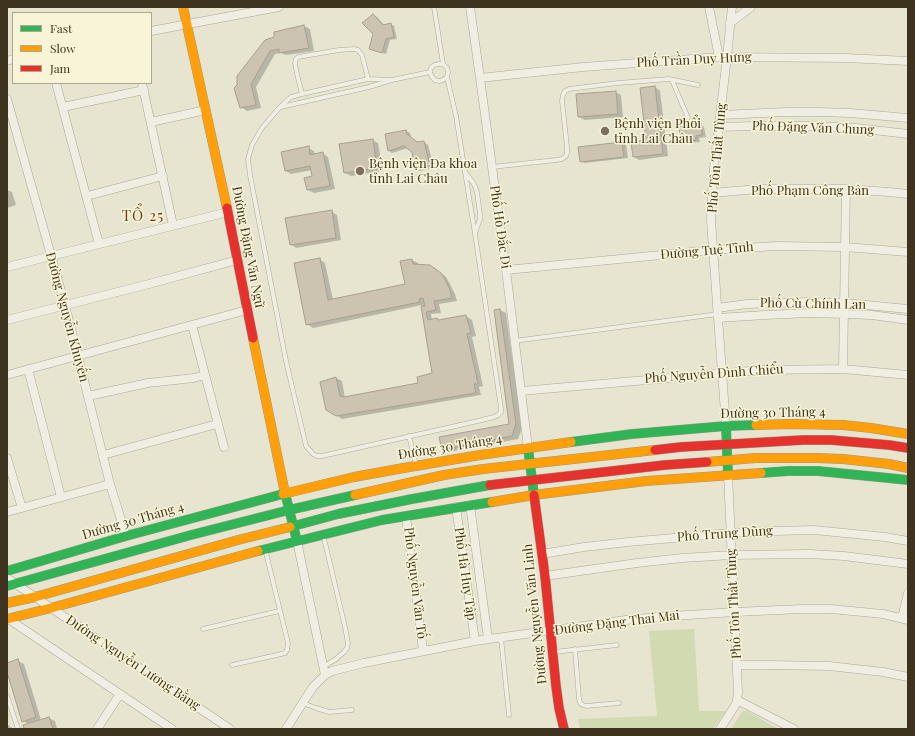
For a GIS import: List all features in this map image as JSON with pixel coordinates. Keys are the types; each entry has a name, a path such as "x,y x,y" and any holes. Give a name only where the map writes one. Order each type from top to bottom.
{"main road":[{"name":"Đường Đặng Văn Ngữ","path":"183,7 228,212 285,493 297,541"},
{"name":"Đường 30 Tháng 4","path":"7,571 126,536 285,493 354,477 528,448 632,434 726,426 774,424 843,425 908,434"},
{"path":"726,426 728,475"},
{"name":"Đường 30 Tháng 4","path":"11,585 184,537 289,510 437,476 483,469 681,447 726,444 831,440 908,448"},
{"name":"Đường Nguyễn Văn Linh","path":"528,448 545,576 559,708 564,729"},
{"path":"7,603 35,597 293,525 412,498 469,489 665,464 727,460 786,458 843,459 890,464 908,468"},
{"path":"7,619 265,548 360,525 456,507 534,495 646,481 788,471 818,471 908,480"}],"street":[{"path":"152,31 279,7"},
{"name":"Phố Hồ Đắc Di","path":"470,7 506,270 528,448"},
{"path":"709,7 723,57"},
{"name":"Phố Tôn Thất Tùng","path":"726,426 713,250 712,193 720,115 723,57 732,7"},
{"path":"730,23 751,7"},
{"name":"Phố Trần Duy Hưng","path":"480,78 583,67 723,57 846,58 908,61"},
{"path":"56,84 99,244"},
{"path":"63,107 143,86 152,122 173,226"},
{"name":"Đường Nguyễn Khuyến","path":"7,99 52,256 110,484 126,536"},
{"path":"152,122 206,110"},
{"name":"Phố Đặng Văn Chung","path":"720,115 818,112 908,118"},
{"path":"888,131 890,116"},
{"name":"Phố Đặng Văn Chung","path":"719,127 815,126 856,128 908,134"},
{"path":"87,196 163,176"},
{"name":"Phố Phạm Công Bân","path":"712,193 758,189 846,189 908,194"},
{"path":"843,369 846,189"},
{"path":"7,268 228,212"},
{"name":"Đường Tuệ Tĩnh","path":"506,270 713,250 776,246 845,247 908,252"},
{"path":"7,320 237,260"},
{"name":"Phố Cù Chính Lan","path":"717,313 746,304 776,302 845,303 908,309"},
{"path":"7,375 247,310"},
{"name":"Phố Cù Chính Lan","path":"717,313 872,315 908,320"},
{"path":"192,325 224,447"},
{"path":"28,369 61,497"},
{"name":"Phố Nguyễn Đình Chiểu","path":"521,391 722,372 761,370 843,369 908,375"},
{"path":"88,396 148,383 194,378 205,375"},
{"path":"103,455 218,424"},
{"path":"7,458 22,508"},
{"name":"Phố Tôn Thất Tùng","path":"720,729 737,700 735,612 728,475"},
{"path":"7,512 110,484"},
{"name":"Phố Hà Huy Tập","path":"470,505 488,639"},
{"name":"Phố Hà Huy Tập","path":"456,507 475,641"},
{"name":"Phố Nguyễn Văn Tố","path":"406,516 423,651"},
{"name":"Phố Trung Dũng","path":"542,554 628,542 731,533 775,531 814,530 885,537 908,541"},
{"path":"297,541 324,671"},
{"name":"Phố Trung Dũng","path":"545,576 637,563 682,558 732,555 810,554 844,556 908,564"},
{"name":"Đường Nguyễn Lương Bằng","path":"7,578 11,585 35,597 230,729"},
{"path":"905,619 908,593"},
{"name":"Đường Đặng Thai Mai","path":"286,729 324,671 332,671 475,641 641,619 735,612 830,609 859,611 905,619"},
{"path":"7,619 172,729"},
{"path":"737,665 829,666 883,672 908,677"},
{"path":"96,729 120,694"},
{"path":"737,700 794,729"}],"lane":[{"path":"392,80 368,79 291,97 279,108 262,128 252,145 248,159 285,354 306,446 313,454 322,456 478,422 494,417 501,412 456,116 447,77 447,68 443,64 434,7"},
{"path":"302,94 295,63 298,57 339,50 358,50 362,55 368,79"},
{"path":"443,64 434,65 430,72 435,80 439,81 447,77"},
{"path":"279,108 430,72"},
{"path":"492,167 556,160 562,159 566,156 567,147 562,101 563,95 568,89 669,79 698,85"},
{"path":"672,80 688,118"},
{"path":"465,172 474,184 477,192 480,219 475,234"},
{"path":"514,341 717,313"},
{"path":"409,436 416,466"},
{"path":"323,534 348,643 344,652 324,671"},
{"path":"232,665 285,653 288,647 265,548"},
{"path":"203,629 279,611"},
{"path":"501,637 509,715"},
{"path":"552,652 618,645"},
{"path":"575,649 579,699 581,704 586,706 619,703"},
{"path":"7,696 18,729"},
{"path":"303,703 329,712 352,710"}],"green space":[{"path":"694,629 699,711 726,711 713,729 580,729 578,719 657,716 649,631"},
{"path":"743,711 747,711 778,729 731,729"}],"building":[{"path":"373,14 383,25 391,23 394,37 386,39 382,53 369,49 373,34 362,23"},
{"path":"304,25 309,48 279,53 279,49 270,51 251,84 256,105 240,108 234,88 237,85 237,76 265,40 274,37 274,32"},
{"path":"655,86 663,154 633,157 631,142 646,140 640,88"},
{"path":"616,91 618,114 578,117 576,94"},
{"path":"701,124 702,135 696,136 696,140 681,142 679,127"},
{"path":"406,130 407,134 417,142 424,141 430,166 415,169 412,152 404,146 388,151 385,134"},
{"path":"373,139 377,168 344,173 339,144"},
{"path":"622,142 624,157 580,162 578,147"},
{"path":"309,146 310,155 323,152 330,186 307,190 304,178 312,176 310,166 285,171 281,152"},
{"path":"332,210 336,238 290,245 285,218"},
{"path":"320,258 328,300 405,284 400,261 412,259 413,264 430,265 441,273 450,290 452,298 434,301 436,310 426,312 428,320 437,318 438,320 466,315 471,333 467,334 478,384 474,384 476,393 336,416 326,410 320,382 336,377 340,396 344,397 418,383 417,377 432,373 421,306 425,306 423,298 419,299 420,302 306,325 294,263"},
{"path":"500,309 516,424 512,436 442,450 439,437 509,424 494,310"},
{"path":"18,659 36,717 22,722 7,672 7,663"},
{"path":"49,717 53,729 24,729 23,725"}],"traffic: fast":[{"path":"571,442 632,434 756,425"},
{"path":"726,426 728,475"},
{"path":"528,448 534,495"},
{"path":"761,473 818,471 908,480"},
{"path":"290,527 338,514 490,485"},
{"path":"285,493 297,541"},
{"path":"7,571 126,536 283,494"},
{"path":"7,586 191,535 355,495"},
{"path":"258,551 382,520 492,502"}],"traffic: slow":[{"path":"183,7 227,208"},
{"path":"253,338 285,493"},
{"path":"756,425 843,425 908,434"},
{"path":"283,494 354,477 398,469 571,442"},
{"path":"355,495 444,475 483,469 655,450"},
{"path":"707,462 756,458 816,458 843,459 889,464 908,468"},
{"path":"492,502 534,495 646,481 761,473"},
{"path":"7,603 35,597 238,540 290,527"},
{"path":"7,619 258,551"}],"traffic: jam":[{"path":"227,208 253,338"},
{"path":"655,450 681,447 803,440 831,440 908,448"},
{"path":"490,485 665,465 707,462"},
{"path":"534,495 545,576 556,686 564,729"}],"place":[{"name":"Bệnh viện Phổi tỉnh Lai Châu","path":"605,131"},
{"name":"Bệnh viện Đa khoa tỉnh Lai Châu","path":"360,171"}],"district":[{"name":"TỔ 25","path":"143,216"}]}
